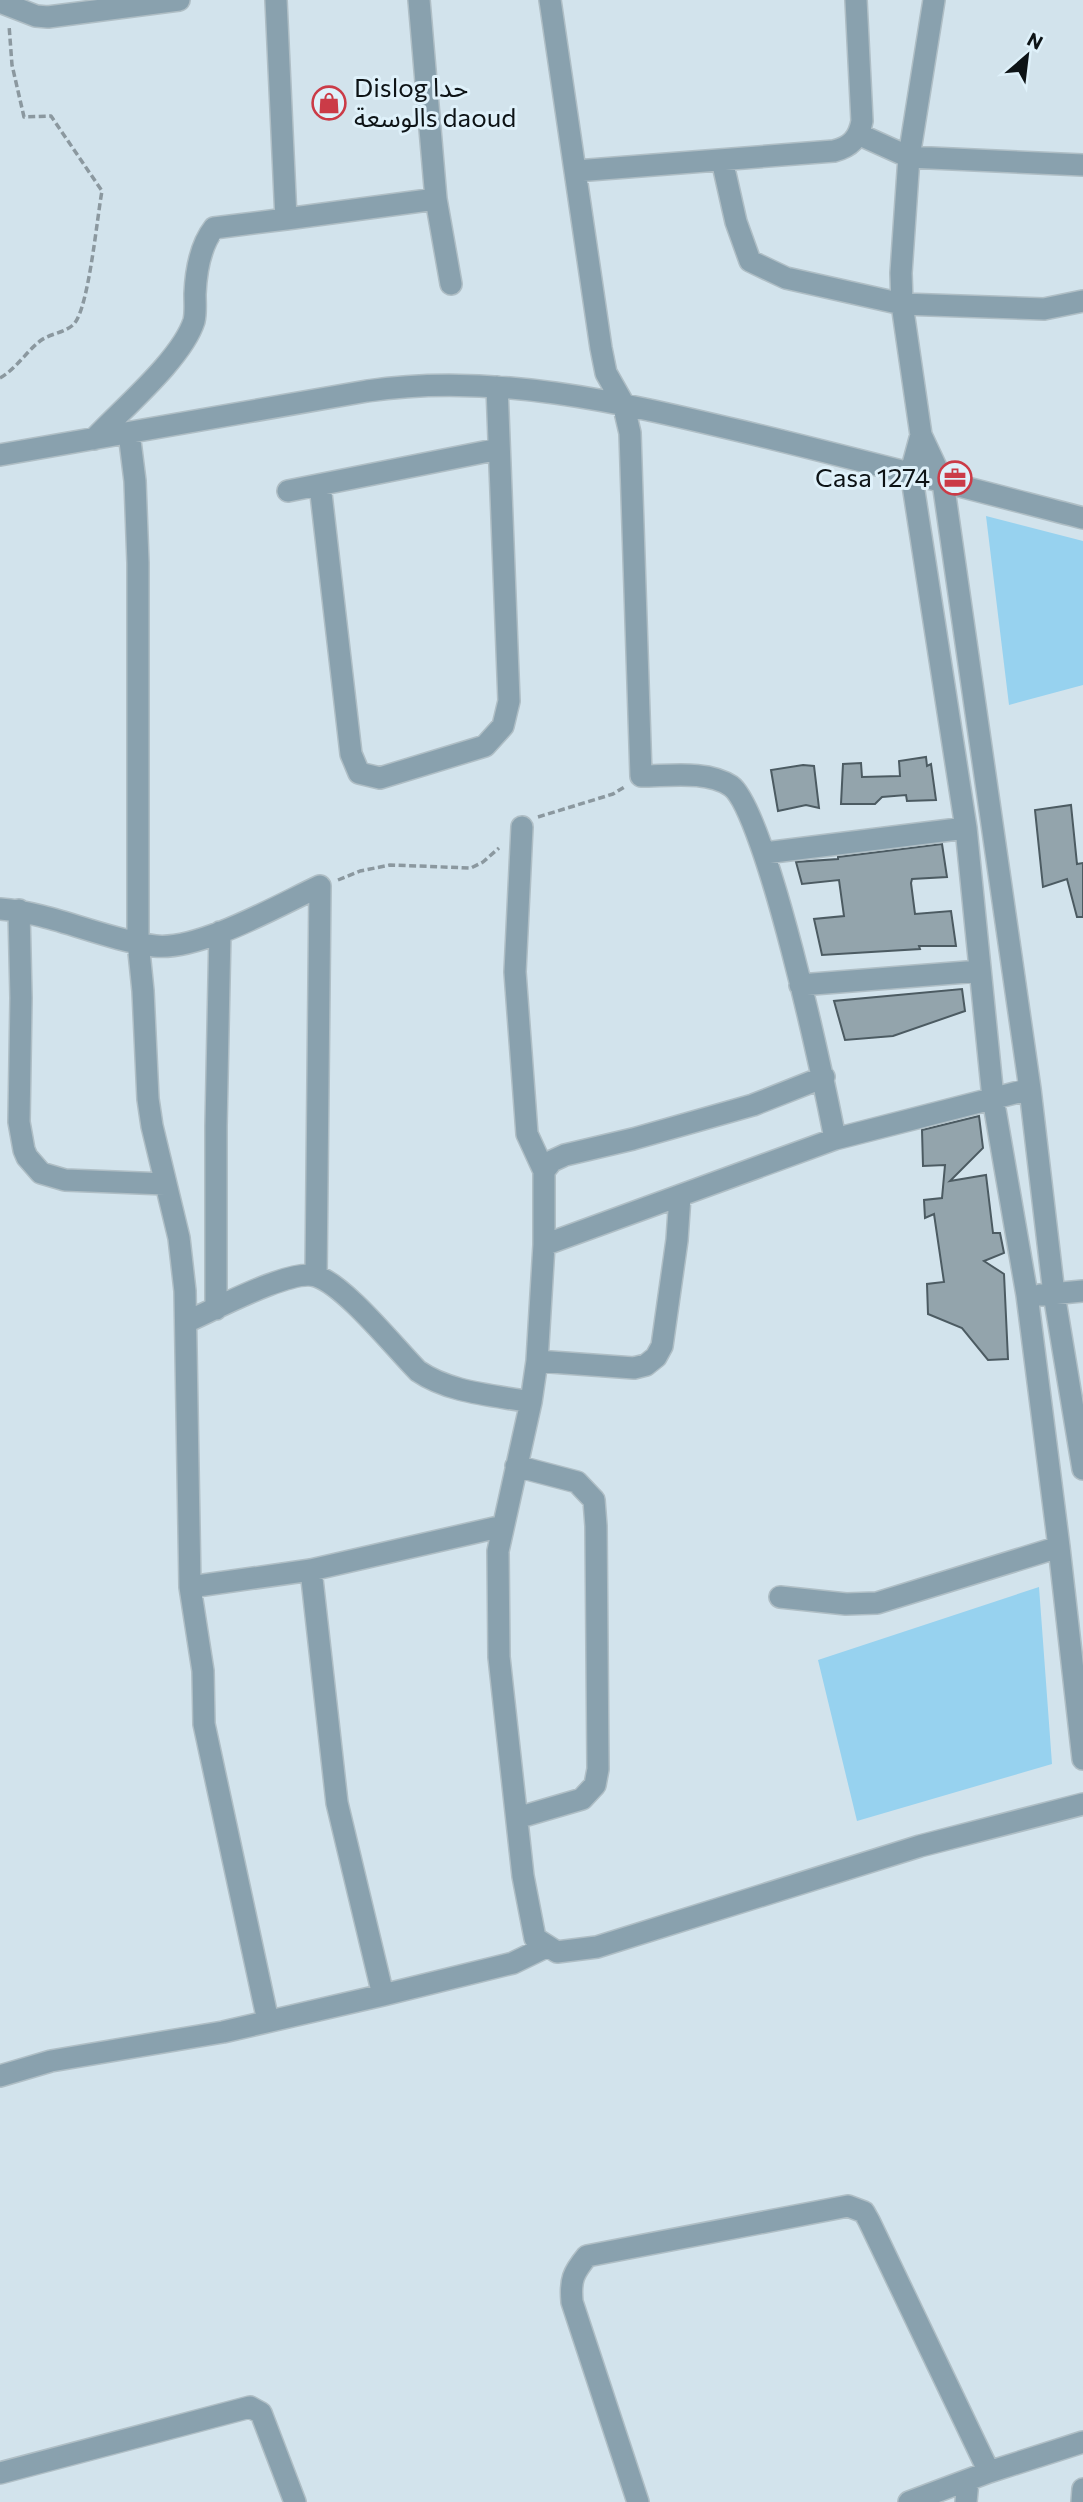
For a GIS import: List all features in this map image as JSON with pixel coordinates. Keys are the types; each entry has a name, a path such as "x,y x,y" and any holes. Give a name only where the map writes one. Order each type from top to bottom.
{"street":[{"path":"4,4 36,16 48,17 179,0"},
{"path":"276,0 286,219"},
{"path":"419,0 436,199 451,284"},
{"path":"550,0 601,348 606,373 623,403 630,433 641,776 717,779 733,788 745,807 765,853 824,1077 835,1139"},
{"path":"576,170 834,151 850,145 858,134 862,121 856,0"},
{"path":"934,0 909,157 901,273 902,304 921,435 943,482 1030,1089 1054,1294 1083,1469"},
{"path":"858,134 909,157 1083,165"},
{"path":"722,160 736,222 750,261 786,278 902,304 1044,309 1083,301"},
{"path":"94,439 186,340 194,319 195,289 201,253 214,228 436,199"},
{"path":"0,454 400,386 450,383 623,403 911,472 1083,518"},
{"path":"320,485 351,754 359,773 380,778 485,746 503,726 509,701 497,387"},
{"path":"129,433 135,481 138,563 138,942 148,1099 164,1184 179,1238 186,1322 190,1587 203,1671 204,1724 268,2021"},
{"path":"921,435 911,472 966,828 993,1098 1033,1336 1083,1751"},
{"path":"288,491 499,449"},
{"path":"522,827 516,986 527,1134 544,1171 544,1245 537,1361 531,1402 498,1551 499,1657 523,1876 535,1938 557,1952 597,1947 920,1846 1083,1804"},
{"path":"765,853 966,828"},
{"path":"164,1184 65,1181 41,1173 27,1157 19,1122 21,998 9,910 158,946 187,943 220,932 320,886 316,1276"},
{"path":"216,1309 220,932"},
{"path":"800,985 980,971"},
{"path":"544,1171 552,1161 565,1155 753,1105 824,1077"},
{"path":"544,1245 835,1139 1030,1089"},
{"path":"537,1361 634,1368 646,1365 656,1357 662,1346 672,1284 680,1196"},
{"path":"186,1322 295,1276 316,1276 330,1283 352,1302 418,1371 428,1378 448,1387 531,1402"},
{"path":"1027,1295 1083,1292"},
{"path":"1033,1336 1083,1332"},
{"path":"516,1466 577,1482 594,1500 598,1769 595,1785 582,1799 517,1818"},
{"path":"190,1587 311,1570 503,1526"},
{"path":"780,1597 846,1604 877,1602 1059,1547"},
{"path":"311,1570 337,1803 383,1995"},
{"path":"0,2076 51,2061 223,2032 383,1995 513,1963 546,1947"},
{"path":"638,2502 572,2302 570,2283 578,2267 587,2256 848,2206 864,2212 869,2221 989,2472"},
{"path":"0,2473 250,2407 261,2413 295,2502"},
{"path":"909,2502 989,2472 1083,2442"},
{"path":"966,2502 968,2480"},
{"path":"1082,2502 1083,2489"}],"path":[{"path":"0,378 41,341 50,335 68,330 76,322 85,298 102,191 51,116 24,117 12,65 4,4"},
{"path":"320,886 373,867 411,865 465,869 477,866 522,827 550,813 613,794 641,776"}],"shaded area":[{"path":"986,516 1083,541 1083,685 1009,705"},
{"path":"1039,1587 1052,1764 857,1821 818,1660"}],"building":[{"path":"926,757 927,766 931,764 936,800 907,801 906,795 882,797 875,804 841,804 843,764 861,763 862,777 900,776 899,761"},
{"path":"814,766 819,808 806,805 778,811 771,770"},
{"path":"1071,805 1077,864 1083,863 1083,917 1077,917 1067,879 1043,887 1035,810"},
{"path":"942,844 947,877 912,879 915,914 951,911 956,946 919,946 920,949 822,955 814,919 844,916 839,880 802,884 796,862 838,859"},
{"path":"962,989 965,1011 893,1036 845,1040 834,1001"},
{"path":"979,1116 983,1148 950,1181 986,1175 993,1233 1000,1233 1004,1253 984,1261 1004,1274 1008,1359 988,1360 962,1328 928,1314 927,1284 944,1282 934,1214 925,1218 924,1200 942,1198 945,1165 923,1166 922,1130"}],"place":[{"name":"Dislog حدا الوسعةs daoud","path":"329,103"},
{"name":"Casa 1274","path":"955,478"}]}
